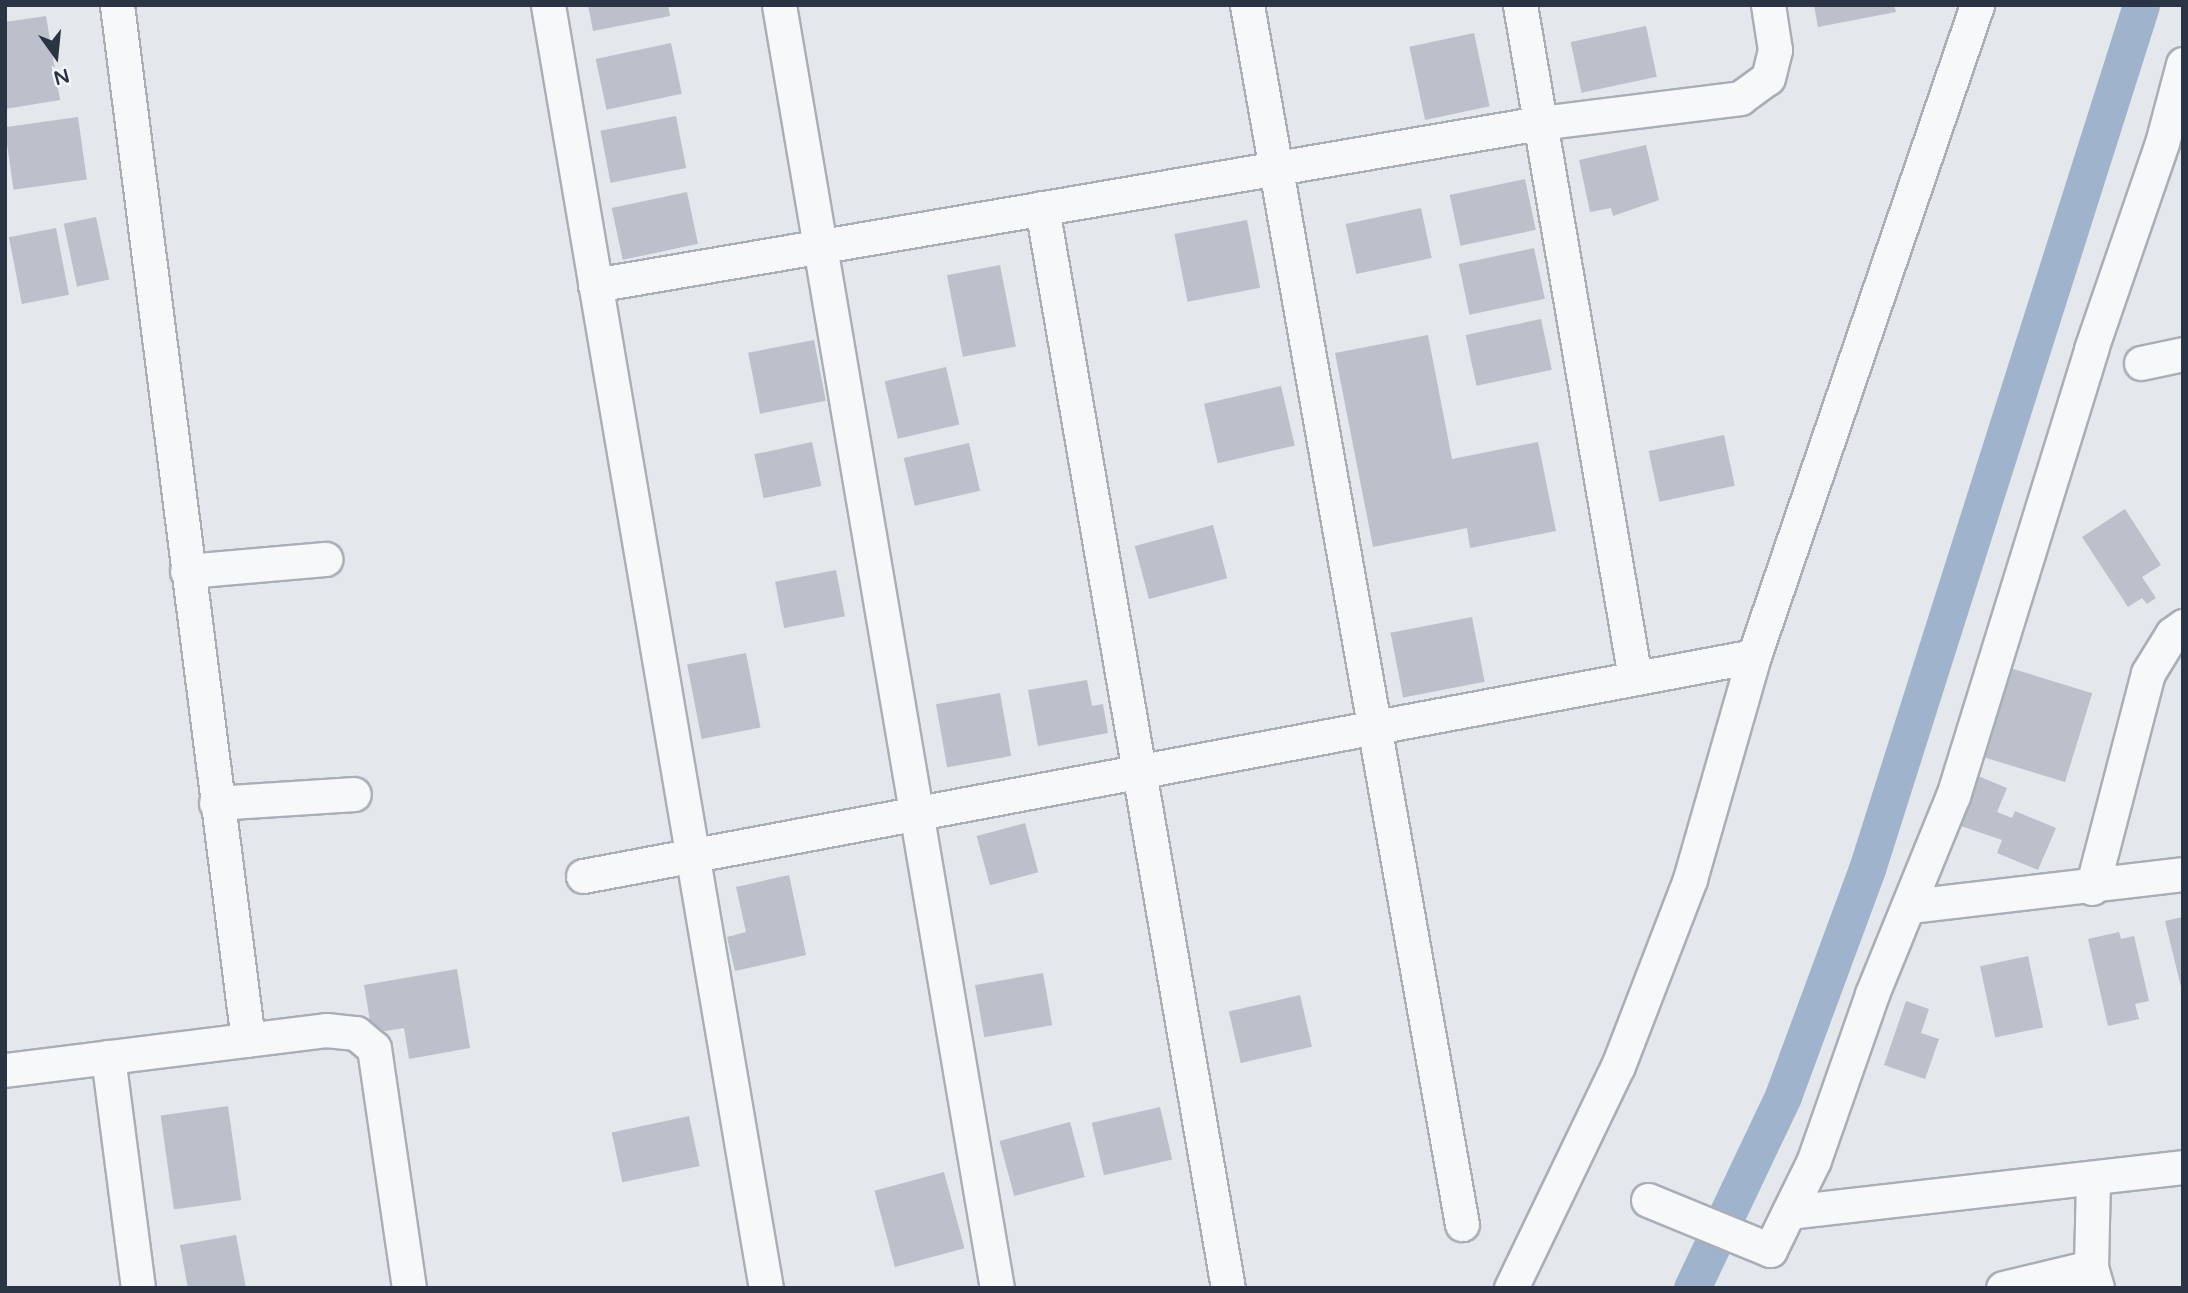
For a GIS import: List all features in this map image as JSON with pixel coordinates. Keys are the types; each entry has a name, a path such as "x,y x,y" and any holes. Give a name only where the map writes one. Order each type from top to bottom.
{"street":[{"path":"117,5 248,1040"},
{"path":"548,5 766,1288"},
{"path":"779,5 997,1288"},
{"path":"1247,5 1372,729 1462,1224"},
{"path":"1520,5 1635,678"},
{"path":"595,285 1540,123 1740,97 1768,78 1775,50 1768,5"},
{"path":"1518,1275 1618,1066 1685,891 1754,656 1977,5"},
{"path":"1657,1204 1770,1250 1814,1160 1872,994 1911,906 1953,796 2091,349 2162,143 2183,64"},
{"path":"1042,208 1228,1288"},
{"path":"2141,363 2183,354"},
{"path":"187,571 325,559"},
{"path":"2092,888 2148,673 2172,634 2183,626"},
{"path":"583,876 1754,656"},
{"path":"216,803 354,794"},
{"path":"1911,906 2092,888 2183,874"},
{"path":"5,1070 326,1030 356,1033 374,1048 409,1288"},
{"path":"108,1057 138,1288"},
{"path":"1789,1212 2183,1167"},
{"path":"2003,1288 2094,1278 2093,1178"}],"building":[{"path":"588,5 668,5 670,16 593,31"},
{"path":"1814,5 1894,5 1896,12 1818,27"},
{"path":"46,16 60,100 5,109 5,22"},
{"path":"1646,26 1657,77 1581,93 1571,42"},
{"path":"1474,33 1490,106 1425,120 1409,47"},
{"path":"671,43 682,94 606,110 596,59"},
{"path":"676,116 686,168 611,183 600,131"},
{"path":"78,117 87,179 13,190 5,127"},
{"path":"1646,145 1659,200 1613,216 1611,208 1590,212 1579,160"},
{"path":"1525,179 1536,230 1460,246 1450,195"},
{"path":"687,192 698,244 623,260 612,208"},
{"path":"1421,208 1432,258 1356,274 1346,224"},
{"path":"96,217 109,280 77,286 64,224"},
{"path":"1247,220 1260,288 1188,302 1174,234"},
{"path":"56,228 69,295 22,304 9,237"},
{"path":"1534,248 1545,299 1469,315 1459,264"},
{"path":"1000,265 1016,346 963,357 947,275"},
{"path":"1541,319 1552,370 1476,386 1466,335"},
{"path":"1428,335 1452,459 1538,442 1556,531 1470,548 1467,528 1373,547 1335,353"},
{"path":"814,340 826,401 760,414 748,353"},
{"path":"946,367 959,424 898,439 885,381"},
{"path":"1281,386 1295,445 1218,463 1204,404"},
{"path":"1724,435 1735,486 1659,502 1649,451"},
{"path":"812,442 821,486 764,498 754,454"},
{"path":"969,443 980,491 915,506 904,458"},
{"path":"2125,509 2161,565 2142,577 2156,598 2147,604 2142,598 2128,607 2082,537"},
{"path":"1213,525 1227,578 1149,599 1135,546"},
{"path":"836,570 845,616 784,628 775,582"},
{"path":"1472,617 1485,682 1403,698 1391,633"},
{"path":"746,653 761,728 702,739 687,664"},
{"path":"2010,668 2092,693 2065,782 1983,757"},
{"path":"1087,680 1092,706 1103,704 1108,733 1038,746 1028,690"},
{"path":"1000,693 1011,756 947,767 936,704"},
{"path":"1978,776 2007,788 1997,812 2012,818 2015,811 2056,828 2038,870 1997,853 2002,840 1958,825"},
{"path":"1025,823 1038,872 990,885 977,836"},
{"path":"789,875 806,955 735,971 727,937 746,932 736,887"},
{"path":"2183,917 2183,991 2182,991 2165,921"},
{"path":"2119,932 2121,939 2134,936 2149,1001 2135,1004 2139,1019 2108,1026 2088,939"},
{"path":"2028,956 2043,1027 1995,1038 1980,966"},
{"path":"457,969 470,1048 409,1059 404,1028 372,1033 364,985"},
{"path":"1043,973 1052,1025 984,1037 975,985"},
{"path":"1300,995 1312,1047 1241,1063 1229,1011"},
{"path":"1906,1001 1929,1009 1921,1033 1939,1039 1925,1079 1884,1065"},
{"path":"228,1106 241,1200 174,1210 161,1115"},
{"path":"1160,1107 1172,1160 1104,1175 1092,1123"},
{"path":"689,1116 700,1166 622,1182 612,1132"},
{"path":"1070,1122 1085,1177 1014,1196 999,1141"},
{"path":"944,1172 964,1248 895,1267 874,1191"},
{"path":"236,1235 246,1288 188,1288 180,1245"}],"waterway":[{"path":"1692,1288 1783,1096 1867,869 2141,5"}]}
